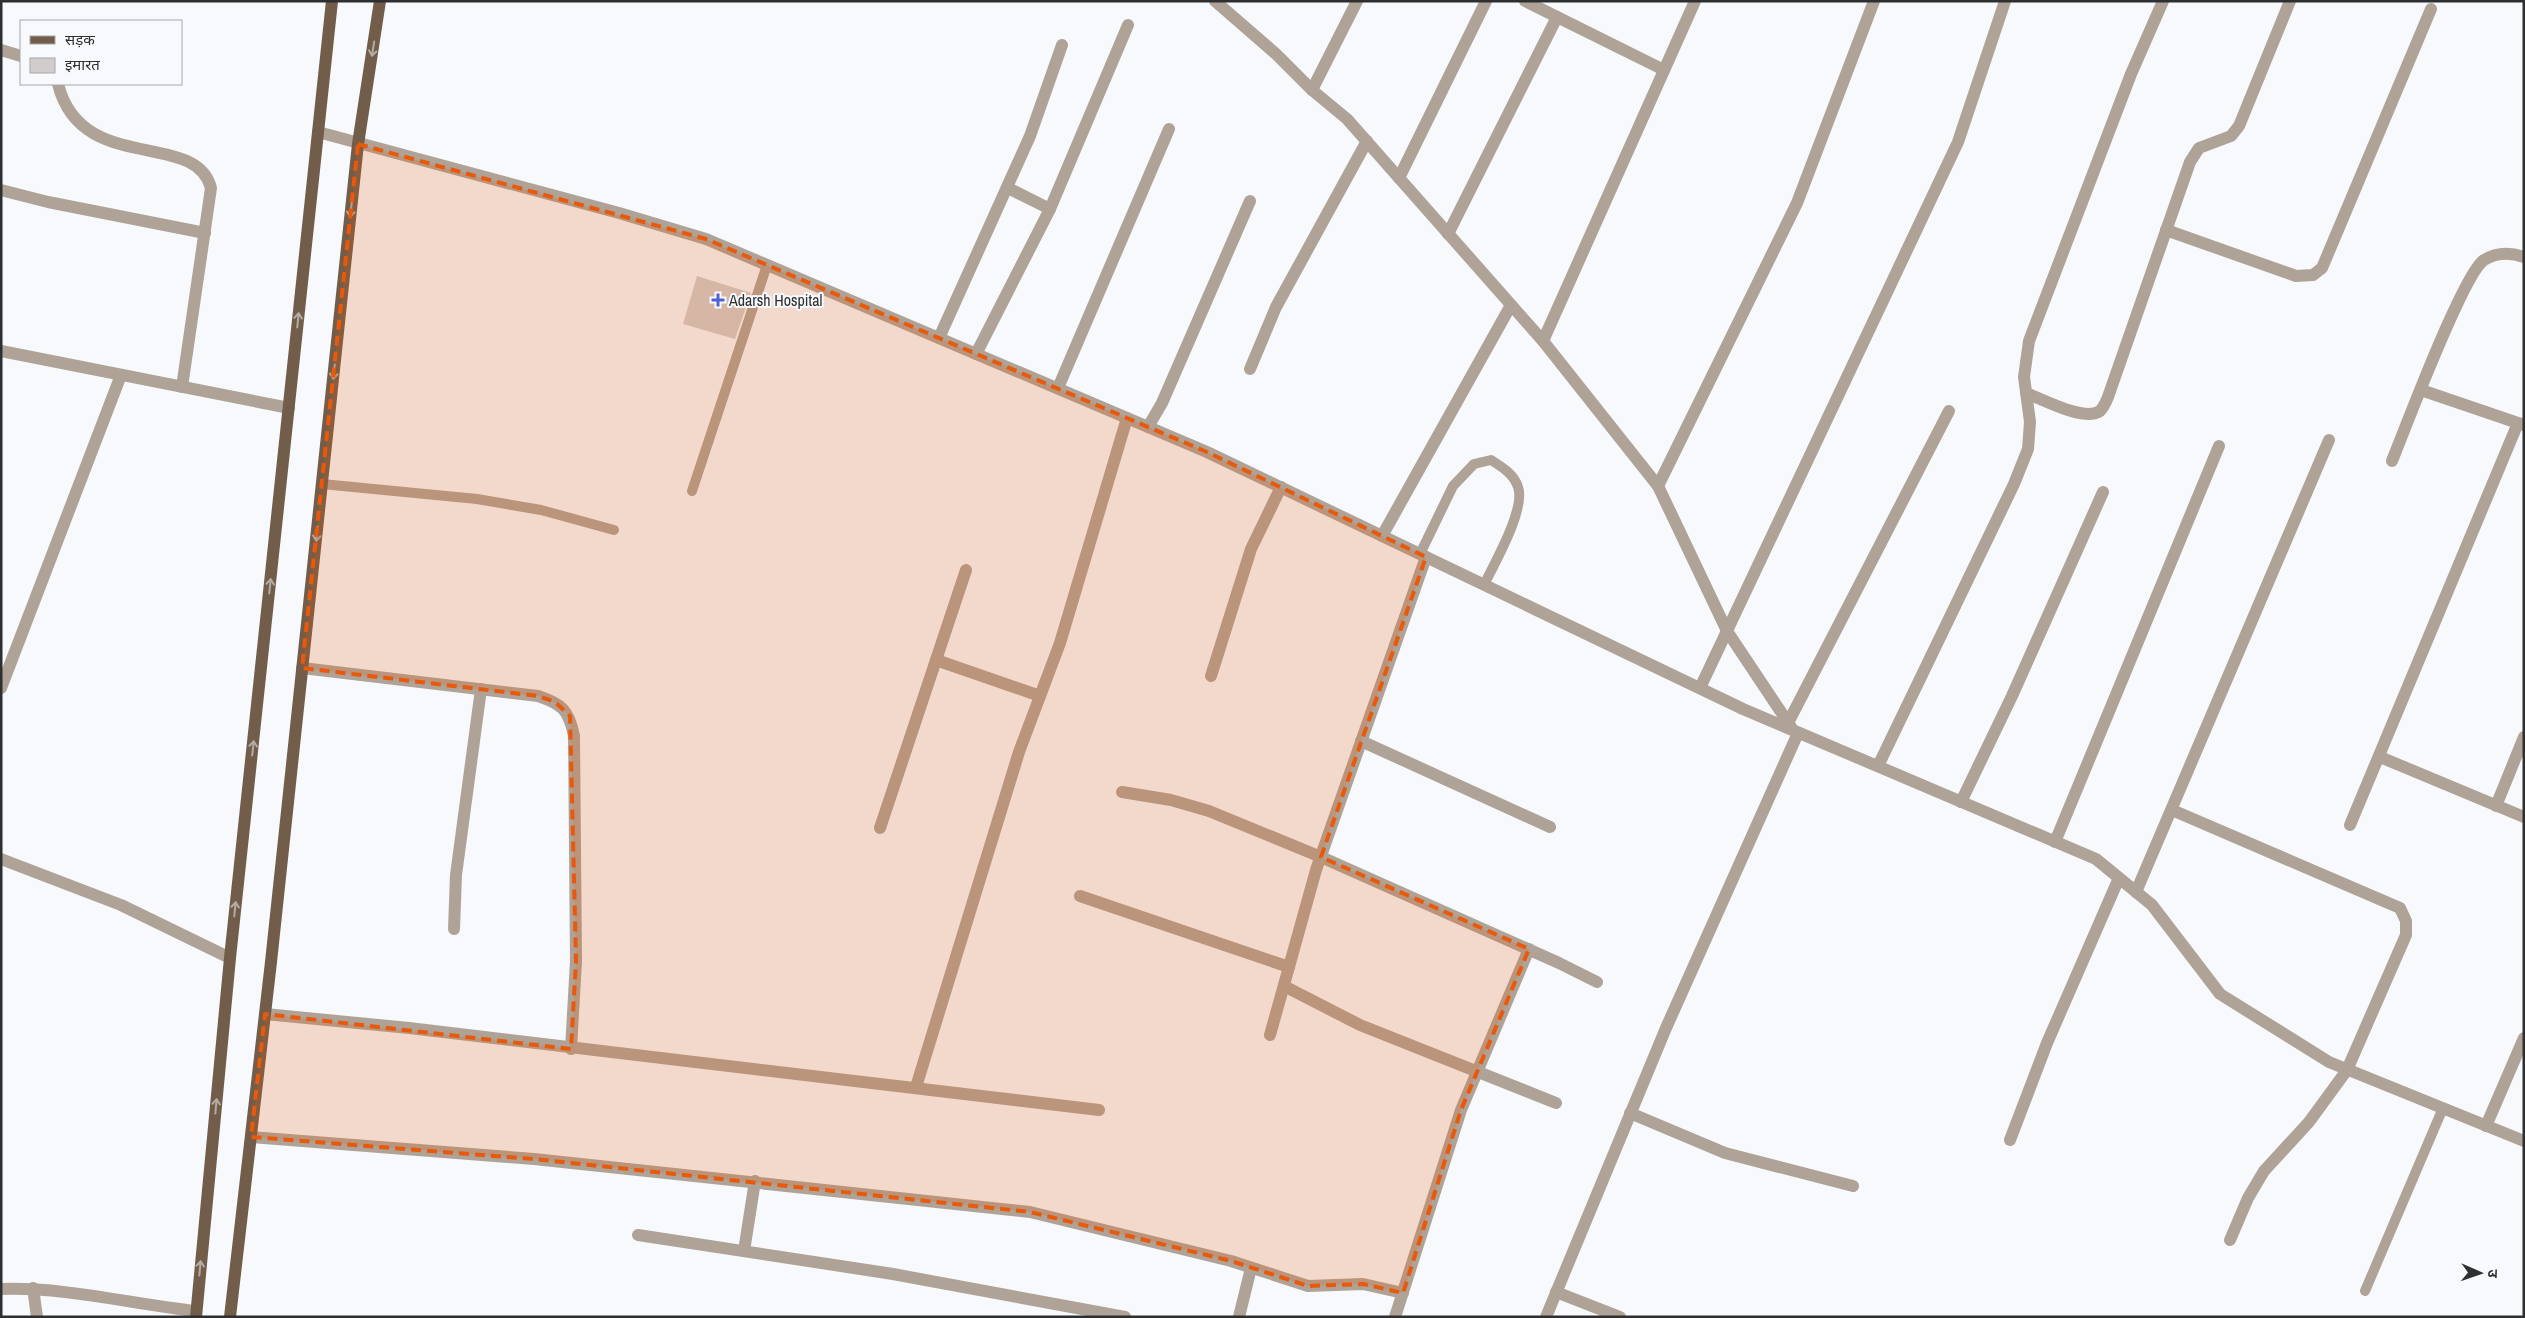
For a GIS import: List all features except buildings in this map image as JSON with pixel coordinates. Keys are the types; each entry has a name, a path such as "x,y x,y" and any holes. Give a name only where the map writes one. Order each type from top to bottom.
{"main road":[{"path":"196,1314 230,958 332,1"},
{"path":"230,1317 265,1014 358,144 380,1"}],"street":[{"path":"1216,1 1276,54 1312,90 1347,119 1543,341 1658,486 1727,631 1793,729"},
{"path":"1312,90 1357,1"},
{"path":"1399,178 1486,1"},
{"path":"1525,1 1664,70"},
{"path":"1543,341 1695,1"},
{"path":"1658,486 1797,203 1874,1"},
{"path":"1700,688 1958,142 2005,1"},
{"path":"1878,766 2014,484 2028,449 2030,422 2024,377 2029,340 2131,74 2163,1"},
{"path":"2026,393 2076,413 2091,415 2101,410 2108,397 2190,162 2199,148 2231,136 2239,126 2290,1"},
{"path":"2166,230 2296,276 2313,275 2322,268 2431,9"},
{"path":"1448,234 1557,17"},
{"path":"976,354 1050,209 1128,25"},
{"path":"939,338 1030,136 1062,45"},
{"path":"1,50 20,56"},
{"path":"58,85 72,117 84,128 100,138 187,160 202,169 208,176 211,188 182,387"},
{"path":"1058,388 1169,129"},
{"path":"318,132 637,218 706,239 1148,427 1281,487 1700,688 2096,859 2152,905 2220,994 2329,1062 2524,1141"},
{"path":"1250,369 1276,307 1367,141"},
{"path":"1008,188 1050,209"},
{"path":"1,190 48,202 205,233"},
{"path":"1148,427 1162,403 1250,201"},
{"path":"2392,461 2462,292 2482,261 2500,253 2524,257"},
{"path":"1382,536 1511,305"},
{"path":"1,350 289,408"},
{"path":"1,687 121,375"},
{"path":"2350,826 2521,424 2421,390"},
{"path":"1546,1317 1630,1113 1793,729 1949,411"},
{"path":"916,1087 1020,752 1060,643 1127,418"},
{"path":"2136,892 2232,663 2329,440"},
{"path":"2055,842 2219,446"},
{"path":"1211,676 1232,604 1251,549 1281,487"},
{"path":"1961,802 2012,696 2103,492"},
{"path":"1270,1035 1321,857 1423,555"},
{"path":"880,828 966,570"},
{"path":"936,660 1040,696"},
{"path":"302,668 538,696 555,702 570,716 574,736 576,961 571,1048"},
{"path":"454,929 456,874 481,690"},
{"path":"2496,806 2524,737"},
{"path":"1361,741 1550,827"},
{"path":"2380,757 2524,817"},
{"path":"1122,792 1172,800 1209,811 1321,857 1529,949 1596,982"},
{"path":"2172,810 2400,908 2406,921 2406,935 2347,1070 2309,1122 2264,1171 2248,1198 2230,1240"},
{"path":"1,859 121,905 230,958"},
{"path":"2010,1140 2047,1043 2119,878"},
{"path":"1080,896 1289,967"},
{"path":"1395,1317 1461,1110 1529,949"},
{"path":"1284,986 1360,1026 1556,1103"},
{"path":"265,1014 409,1028 1099,1110"},
{"path":"2486,1126 2524,1038"},
{"path":"1630,1113 1725,1153 1853,1186"},
{"path":"251,1136 534,1159 755,1181 1030,1212 1251,1268 1308,1286 1363,1284 1403,1293"},
{"path":"744,1251 755,1181"},
{"path":"638,1235 893,1274 1086,1313 1125,1317"},
{"path":"1239,1317 1251,1268"},
{"path":"33,1288 36,1317"},
{"path":"1,1289 50,1289 196,1314"},
{"path":"1556,1292 1620,1317"}],"lane":[{"path":"692,491 767,265"},
{"path":"1423,555 1452,486 1474,464 1491,460 1508,471 1519,488 1517,509 1510,533 1484,585"},
{"path":"322,484 477,499 540,510 614,530"},
{"path":"2365,1291 2443,1108"}],"highlighted area":[{"path":"358,144 706,239 1207,452 1426,557 1321,857 1529,949 1461,1110 1403,1293 1363,1284 1308,1286 1231,1261 1030,1212 534,1159 251,1137 265,1014 571,1049 576,961 570,716 555,702 538,696 302,668"}],"place":[{"name":"Adarsh Hospital","path":"718,300"}]}
